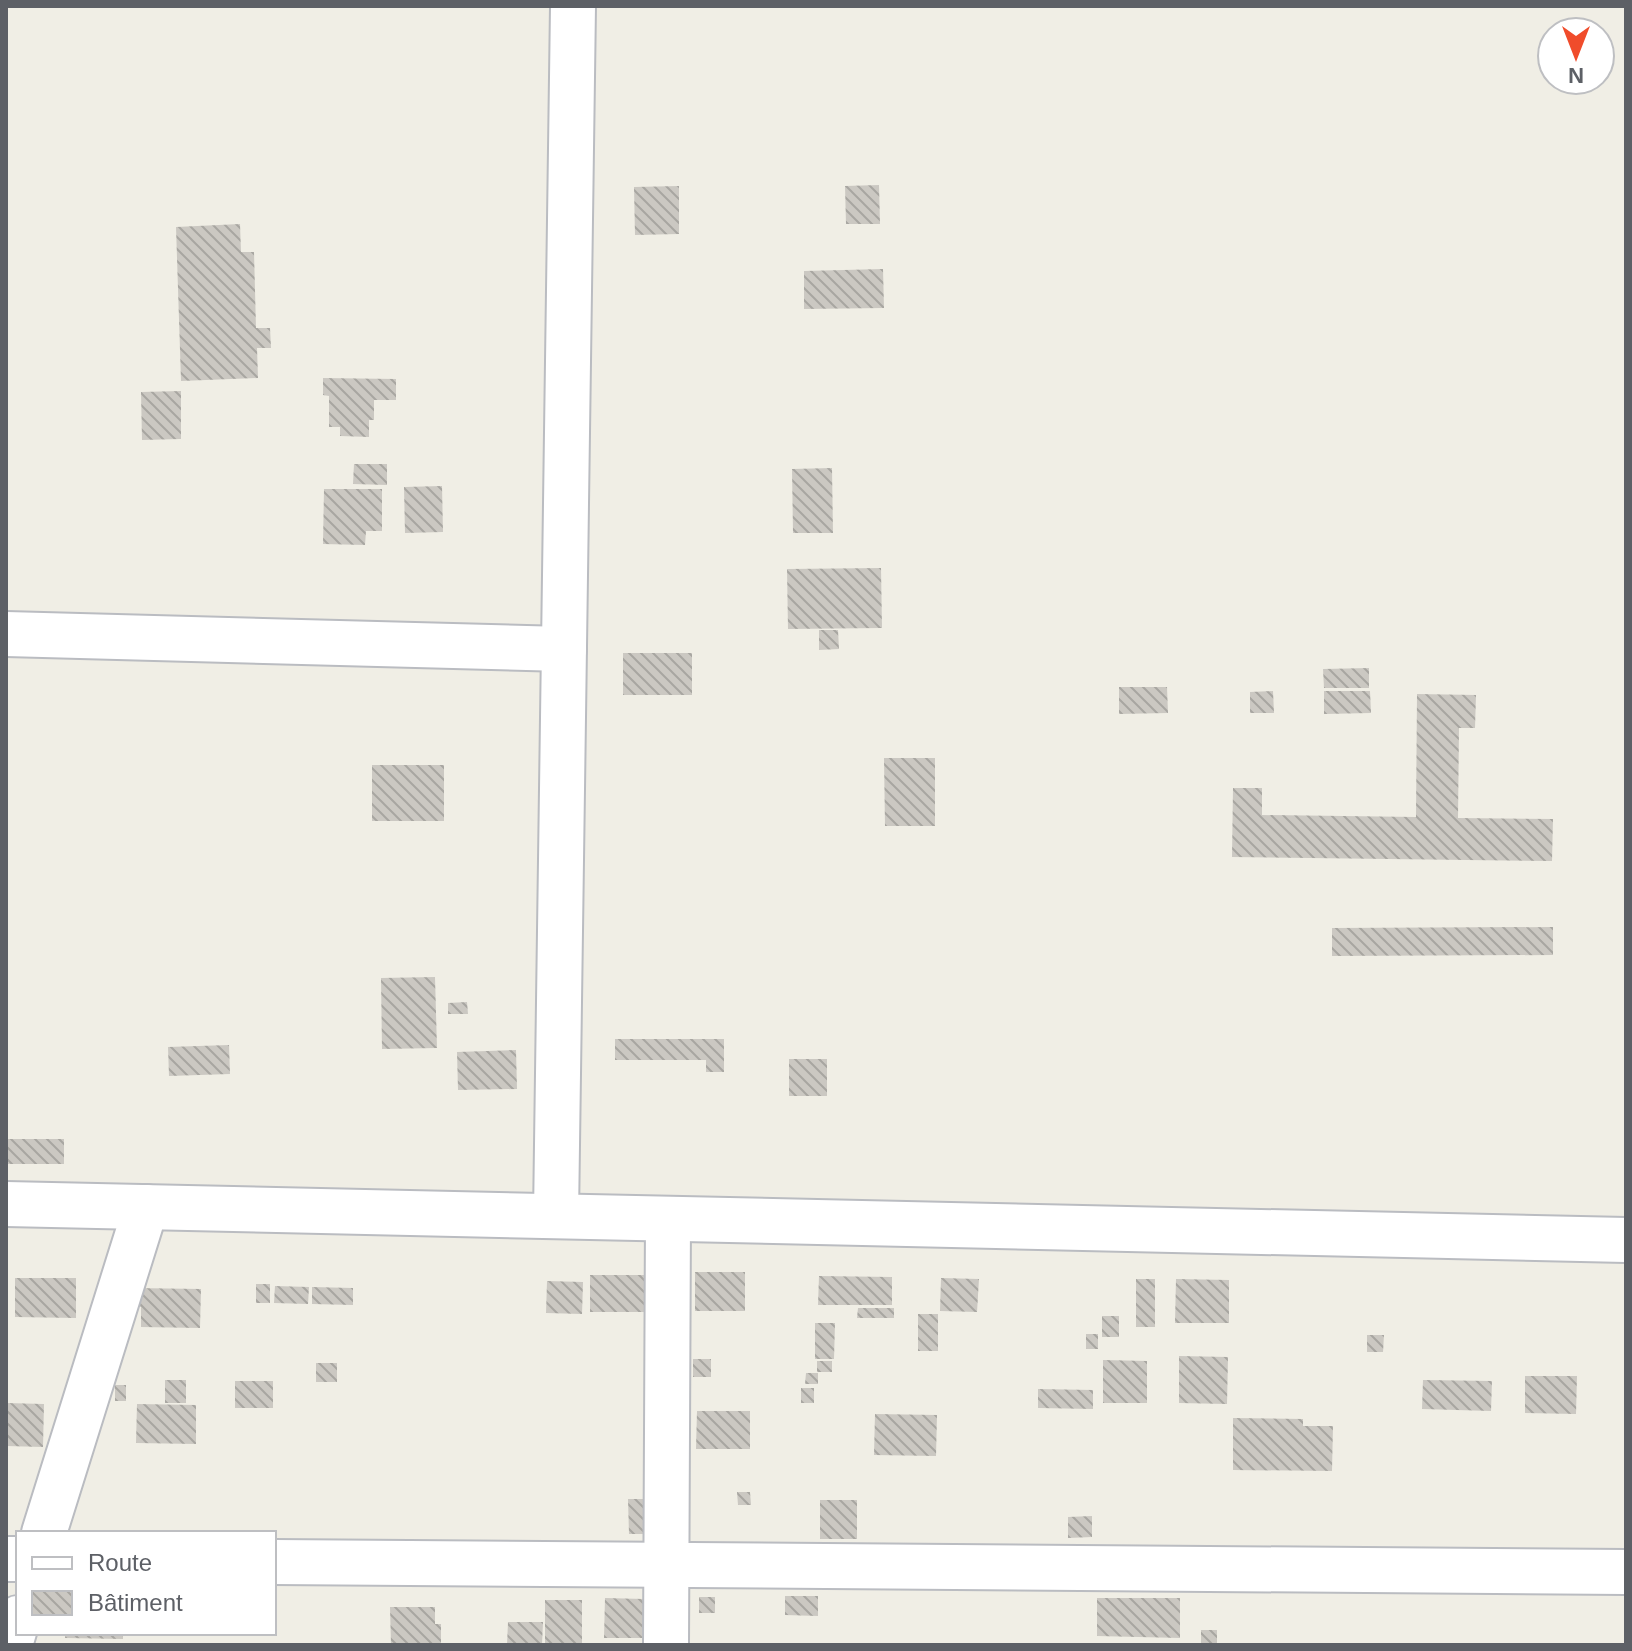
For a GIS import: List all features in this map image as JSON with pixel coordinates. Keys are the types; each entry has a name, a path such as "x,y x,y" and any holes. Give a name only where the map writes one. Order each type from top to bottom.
{"street":[{"path":"556,1216 573,6"},
{"path":"6,634 564,649"},
{"path":"6,1204 1626,1240"},
{"path":"45,1531 146,1207"},
{"path":"666,1645 668,1219"},
{"path":"276,1562 1626,1572"},
{"path":"10,1645 16,1625"}],"building":[{"path":"879,185 880,224 846,224 845,186"},
{"path":"679,186 679,234 635,235 634,187"},
{"path":"240,224 241,252 254,252 256,328 270,328 271,348 257,348 258,378 181,381 176,227"},
{"path":"883,269 884,308 804,309 804,271"},
{"path":"323,378 396,379 396,400 374,400 374,420 369,420 369,437 340,436 340,427 329,427 329,396 323,395"},
{"path":"181,391 181,439 142,440 141,392"},
{"path":"354,464 387,464 387,485 353,484"},
{"path":"832,468 833,533 793,533 792,469"},
{"path":"442,486 443,532 405,533 404,487"},
{"path":"324,489 382,489 382,531 366,531 365,545 323,544"},
{"path":"881,568 882,628 788,629 787,569"},
{"path":"819,630 838,630 839,649 819,650"},
{"path":"623,653 692,653 692,695 623,695"},
{"path":"1369,668 1369,688 1324,688 1323,669"},
{"path":"1119,687 1167,687 1168,713 1119,714"},
{"path":"1273,691 1274,713 1250,713 1250,692"},
{"path":"1324,691 1370,691 1371,713 1324,714"},
{"path":"1417,694 1476,695 1475,728 1459,728 1458,818 1553,819 1552,861 1232,857 1233,788 1262,788 1262,815 1416,817"},
{"path":"884,758 935,758 935,826 885,826"},
{"path":"372,765 444,765 444,821 372,821"},
{"path":"1553,927 1553,955 1332,956 1332,928"},
{"path":"435,977 437,1048 382,1049 381,978"},
{"path":"467,1002 468,1014 448,1014 448,1003"},
{"path":"615,1039 724,1039 724,1072 706,1072 706,1060 615,1060"},
{"path":"229,1045 230,1074 169,1076 168,1047"},
{"path":"516,1050 517,1089 458,1090 457,1052"},
{"path":"789,1059 827,1059 827,1096 789,1096"},
{"path":"6,1139 64,1139 64,1164 6,1164"},
{"path":"695,1272 745,1272 745,1311 695,1311"},
{"path":"590,1275 645,1275 645,1312 590,1312"},
{"path":"819,1276 892,1277 892,1305 818,1305"},
{"path":"15,1278 76,1278 76,1318 15,1317"},
{"path":"941,1278 979,1279 977,1312 940,1311"},
{"path":"1136,1279 1155,1279 1155,1327 1136,1327"},
{"path":"1176,1279 1229,1280 1229,1323 1175,1323"},
{"path":"547,1281 583,1282 582,1314 546,1313"},
{"path":"256,1284 270,1284 270,1303 256,1303"},
{"path":"275,1286 309,1287 308,1304 274,1303"},
{"path":"312,1287 353,1288 353,1305 312,1304"},
{"path":"134,1288 201,1289 200,1328 141,1327 141,1307 133,1306"},
{"path":"858,1308 894,1308 894,1318 857,1318"},
{"path":"918,1314 938,1314 938,1351 918,1351"},
{"path":"1102,1316 1119,1316 1119,1337 1102,1337"},
{"path":"815,1323 835,1323 834,1359 815,1359"},
{"path":"1086,1334 1098,1334 1098,1349 1086,1349"},
{"path":"1367,1335 1384,1335 1383,1352 1367,1352"},
{"path":"1179,1356 1228,1357 1227,1404 1179,1403"},
{"path":"693,1359 711,1359 711,1377 693,1377"},
{"path":"1103,1360 1147,1361 1147,1403 1103,1403"},
{"path":"817,1361 832,1361 832,1372 817,1372"},
{"path":"316,1363 337,1363 337,1382 316,1382"},
{"path":"806,1373 818,1373 818,1384 805,1384"},
{"path":"1525,1376 1577,1376 1576,1414 1525,1413"},
{"path":"165,1380 186,1380 186,1403 165,1403"},
{"path":"1423,1380 1492,1381 1491,1411 1422,1409"},
{"path":"235,1381 273,1381 273,1408 235,1408"},
{"path":"115,1385 126,1385 126,1401 115,1401"},
{"path":"801,1388 814,1388 814,1403 801,1403"},
{"path":"1038,1389 1093,1390 1093,1409 1038,1408"},
{"path":"6,1403 44,1404 43,1447 6,1446"},
{"path":"137,1404 196,1405 196,1444 136,1443"},
{"path":"697,1411 750,1411 750,1449 696,1449"},
{"path":"875,1414 937,1415 936,1456 874,1455"},
{"path":"1233,1418 1303,1419 1303,1426 1333,1426 1332,1471 1233,1470"},
{"path":"737,1492 750,1492 751,1505 738,1505"},
{"path":"628,1499 644,1499 645,1534 629,1534"},
{"path":"820,1500 857,1500 857,1539 820,1539"},
{"path":"1092,1516 1092,1537 1068,1538 1068,1517"},
{"path":"785,1596 818,1596 818,1616 785,1615"},
{"path":"699,1597 715,1597 715,1613 699,1613"},
{"path":"605,1598 644,1599 643,1638 604,1638"},
{"path":"1097,1598 1180,1598 1180,1638 1097,1636"},
{"path":"545,1600 582,1600 582,1645 545,1645"},
{"path":"390,1607 435,1607 435,1624 441,1624 441,1645 391,1645"},
{"path":"508,1622 543,1622 542,1645 507,1645"},
{"path":"1201,1630 1217,1630 1217,1645 1201,1645"},
{"path":"66,1635 123,1635 123,1639 65,1638"}]}
